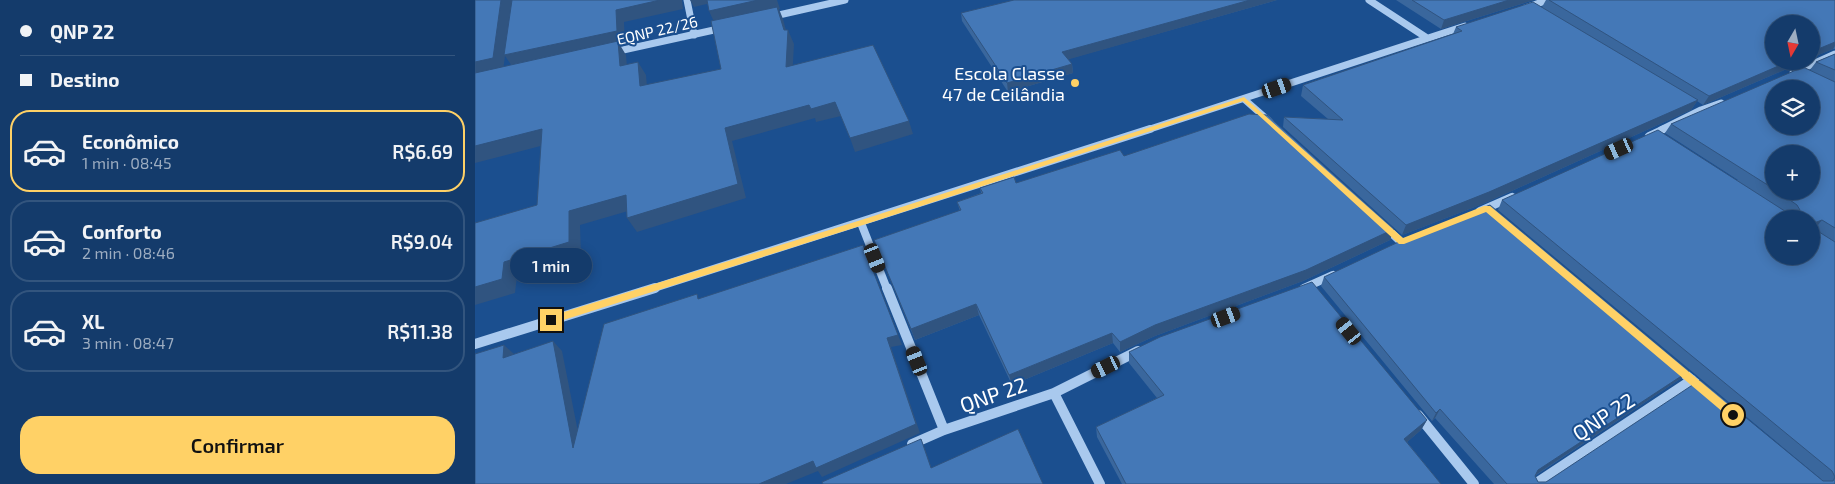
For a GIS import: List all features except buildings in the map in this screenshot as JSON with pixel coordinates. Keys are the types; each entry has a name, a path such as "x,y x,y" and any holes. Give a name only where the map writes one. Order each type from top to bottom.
{"street":[{"path":"687,0 693,35"},
{"path":"760,20 845,0"},
{"path":"1369,0 1427,38"},
{"path":"1521,9 1549,0"},
{"path":"1530,6 1538,12"},
{"path":"475,344 861,223 1473,24"},
{"name":"EQNP 22/26","path":"606,54 731,26"},
{"path":"1782,78 1801,72 1835,54"},
{"path":"1637,141 1658,136 1696,108 1734,98"},
{"path":"1244,99 1280,131"},
{"path":"1470,215 1491,211 1523,192"},
{"path":"1380,222 1401,242"},
{"name":"QNP 22","path":"861,223 944,430"},
{"path":"1294,292 1315,289 1339,272"},
{"name":"QNP 22","path":"899,450 944,430 1054,393 1149,346"},
{"path":"1669,361 1714,398"},
{"name":"QNP 22","path":"1535,484 1692,380"},
{"name":"QNP 22","path":"1054,393 1100,484"},
{"path":"1412,408 1474,484"}],"place":[{"name":"Escola Classe 47 de Ceilândia","path":"1075,83"}],"route":[{"path":"551,320 861,223 1244,99 1401,242 1487,208 1733,415"}]}
